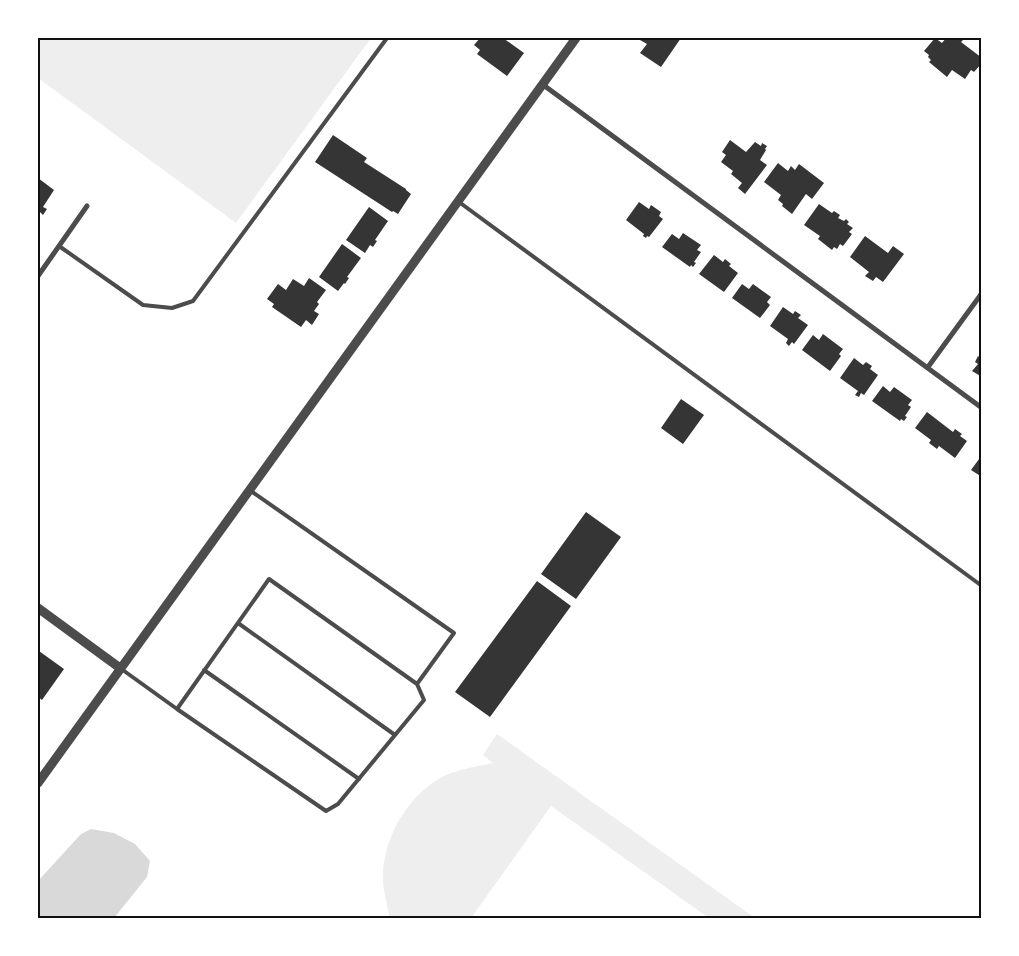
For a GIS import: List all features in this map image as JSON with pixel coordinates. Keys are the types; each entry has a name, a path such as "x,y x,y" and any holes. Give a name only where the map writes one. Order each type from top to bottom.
{"street":[{"path":"38,783 576,38"},
{"path":"542,84 982,408"},
{"path":"38,276 87,206"},
{"path":"928,367 982,293"},
{"path":"38,608 120,668"}],"lane":[{"path":"59,246 142,305 172,308 193,301 387,38"},
{"path":"458,201 982,586"},
{"path":"249,490 454,633 417,684"},
{"path":"120,668 177,709 326,810 338,804 424,700 417,684 269,579 177,709"},
{"path":"238,623 395,735"},
{"path":"204,670 359,779"}],"shaded area":[{"path":"38,38 371,38 236,223 38,78"},
{"path":"497,734 755,918 709,918 551,806 471,918 390,918 385,898 384,861 388,845 402,815 412,801 437,780 456,771 493,763 483,755"},
{"path":"91,829 114,833 135,844 150,861 147,877 114,918 38,918 38,881 81,834"}],"building":[{"path":"480,38 503,38 524,53 507,76 477,54 480,50 474,45"},
{"path":"642,38 681,38 661,67 640,53 647,44 640,40"},
{"path":"935,38 942,43 946,38 964,39 961,42 982,58 982,63 974,72 971,70 965,79 952,70 947,77 929,62 931,60 928,57 929,55 924,51"},
{"path":"333,135 367,158 364,162 411,194 398,214 315,162"},
{"path":"730,140 746,152 755,142 761,146 762,143 767,146 760,160 767,165 745,194 738,188 742,183 731,174 733,171 721,162 726,155 722,152"},
{"path":"778,163 788,171 791,166 795,170 799,164 824,183 812,199 806,194 792,214 778,200 781,195 764,182"},
{"path":"38,178 54,190 43,207 47,209 43,215 40,212 38,215"},
{"path":"639,202 649,209 651,205 661,212 659,216 663,219 649,237 647,236 646,238 643,236 644,234 626,220"},
{"path":"819,204 832,213 834,211 840,215 838,218 844,221 846,219 849,222 847,224 853,228 849,232 852,234 843,246 840,244 837,249 834,247 832,250 818,239 820,236 804,225"},
{"path":"369,207 388,221 375,240 377,241 373,247 370,245 365,253 346,240"},
{"path":"683,233 701,245 697,250 701,252 693,267 691,265 690,267 662,247 672,234 679,239"},
{"path":"865,236 888,253 893,246 904,254 883,282 876,277 873,281 865,276 869,272 850,257"},
{"path":"342,244 361,258 347,277 349,278 345,284 338,291 319,277"},
{"path":"714,255 723,262 725,259 731,264 729,266 738,273 724,292 699,274"},
{"path":"309,278 326,290 317,302 319,304 314,311 319,314 312,325 306,320 301,327 272,307 274,304 267,299 278,284 286,290 293,279 304,286"},
{"path":"742,284 749,289 753,284 771,297 767,302 770,305 760,318 732,298"},
{"path":"783,307 793,314 795,311 801,315 798,318 808,325 794,344 792,342 789,346 786,343 788,339 770,326"},
{"path":"823,334 843,349 839,354 841,356 830,371 802,350 813,335 819,340"},
{"path":"978,356 982,359 982,377 972,371 978,364 975,362"},
{"path":"854,358 863,365 866,362 872,366 870,369 878,375 864,395 861,393 859,397 855,395 858,391 840,378"},
{"path":"883,386 890,392 894,387 912,400 908,405 911,407 904,421 901,419 900,421 872,401"},
{"path":"681,399 704,415 683,444 661,428"},
{"path":"927,412 953,432 955,429 962,434 960,436 967,441 955,458 939,446 937,449 929,443 931,440 915,428"},
{"path":"982,455 982,477 971,470"},
{"path":"586,512 621,537 576,599 541,574"},
{"path":"537,581 571,606 490,717 455,692"},
{"path":"39,651 64,669 42,700 38,697"}]}
